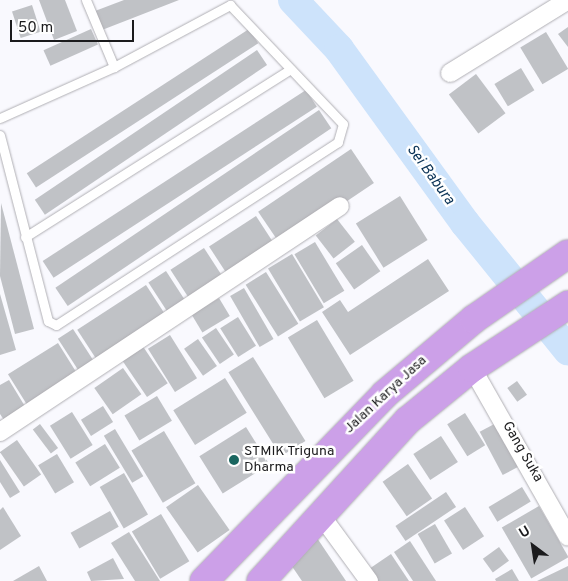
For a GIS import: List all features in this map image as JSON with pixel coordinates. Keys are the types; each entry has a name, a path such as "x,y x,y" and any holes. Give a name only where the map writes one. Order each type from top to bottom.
{"highway":[{"name":"Jalan Karya Jasa","path":"204,581 385,394 474,319 562,259"},
{"path":"261,581 320,514 407,421 498,349 568,305"},
{"path":"385,394 407,421"}],"street":[{"path":"450,72 568,0"},
{"path":"0,432 340,206"},
{"name":"Gang Suka","path":"472,368 568,537"},
{"path":"320,514 369,581"}],"lane":[{"path":"86,0 114,67"},
{"path":"0,118 114,67 229,3 289,70 341,119 343,130 338,142 62,324 49,322 25,237 0,135"},
{"path":"25,237 289,70"}],"building":[{"path":"39,0 65,0 77,31 54,40"},
{"path":"124,0 179,0 102,30 95,11"},
{"path":"32,5 41,32 21,38 12,11"},
{"path":"568,27 568,47 558,34"},
{"path":"91,29 98,45 50,66 43,50"},
{"path":"249,29 258,43 36,188 27,173"},
{"path":"546,32 568,69 542,84 520,47"},
{"path":"257,50 267,65 45,215 35,200"},
{"path":"521,68 534,90 508,106 494,84"},
{"path":"476,74 505,113 478,134 449,94"},
{"path":"306,90 317,107 54,278 43,261"},
{"path":"319,110 331,128 68,306 55,288"},
{"path":"351,149 374,183 281,246 258,212"},
{"path":"400,196 428,240 383,268 356,224"},
{"path":"1,203 34,329 15,334 0,276"},
{"path":"256,216 277,248 230,278 209,246"},
{"path":"337,219 355,242 334,258 316,236"},
{"path":"315,242 344,291 324,303 294,254"},
{"path":"362,245 380,271 354,290 336,263"},
{"path":"204,248 226,282 192,303 170,270"},
{"path":"292,254 324,307 300,322 268,268"},
{"path":"428,259 449,291 350,355 322,312 340,300 348,312"},
{"path":"166,271 188,305 170,316 148,282"},
{"path":"266,272 298,324 278,336 246,285"},
{"path":"146,285 168,319 99,363 77,330"},
{"path":"244,288 274,339 260,347 230,296"},
{"path":"0,294 16,350 0,355"},
{"path":"219,298 230,316 202,332 192,314"},
{"path":"238,317 256,346 238,357 220,328"},
{"path":"317,320 354,381 324,398 288,338"},
{"path":"216,328 234,355 220,364 202,338"},
{"path":"73,329 97,366 82,376 58,339"},
{"path":"170,335 197,378 175,392 148,349"},
{"path":"198,339 217,366 203,376 184,349"},
{"path":"58,343 80,378 30,409 8,374"},
{"path":"142,345 168,383 147,397 121,359"},
{"path":"253,357 305,441 281,456 228,372"},
{"path":"123,368 141,394 113,414 94,388"},
{"path":"225,378 247,413 195,445 173,410"},
{"path":"9,380 29,413 8,426 0,414 0,385"},
{"path":"517,381 527,395 517,402 507,388"},
{"path":"157,396 172,421 139,440 124,416"},
{"path":"103,406 113,422 91,436 81,420"},
{"path":"72,412 93,445 71,459 50,426"},
{"path":"465,413 485,445 467,456 447,424"},
{"path":"500,421 523,464 503,475 480,432"},
{"path":"40,424 58,448 51,453 33,429"},
{"name":"STMIK Triguna Dharma","path":"246,427 269,464 223,493 199,456"},
{"path":"115,429 143,476 132,483 104,436"},
{"path":"164,431 195,483 163,503 131,451"},
{"path":"441,436 458,462 430,480 413,454"},
{"path":"17,440 41,474 24,486 0,452"},
{"path":"105,444 120,468 90,486 75,463"},
{"path":"57,454 74,482 55,494 38,465"},
{"path":"0,460 20,492 10,498 0,482"},
{"path":"408,464 432,498 407,516 383,482"},
{"path":"124,473 148,515 124,529 100,487"},
{"path":"198,485 230,530 198,552 166,507"},
{"path":"522,487 531,502 497,522 489,507"},
{"path":"446,492 456,507 405,541 395,526"},
{"path":"539,506 568,557 531,579 502,528"},
{"path":"3,507 21,536 0,550 0,510"},
{"path":"465,507 484,536 463,550 444,521"},
{"path":"110,511 119,527 79,549 71,533"},
{"path":"161,514 189,561 160,579 132,532"},
{"path":"435,524 452,553 435,563 418,534"},
{"path":"129,532 160,581 135,581 111,543"},
{"path":"317,538 346,581 302,581 287,559"},
{"path":"410,541 436,581 413,581 394,552"},
{"path":"499,547 509,561 493,573 483,559"},
{"path":"391,554 409,581 377,581 369,569"},
{"path":"113,558 124,579 91,581 87,572"},
{"path":"39,566 47,581 13,581"},
{"path":"568,566 568,581 537,581"},
{"path":"512,569 519,581 496,581 495,579"}],"waterway":[{"name":"Sei Babura","path":"293,0 339,49 465,223 568,350"}],"place":[{"name":"STMIK Triguna Dharma","path":"234,460"}]}
